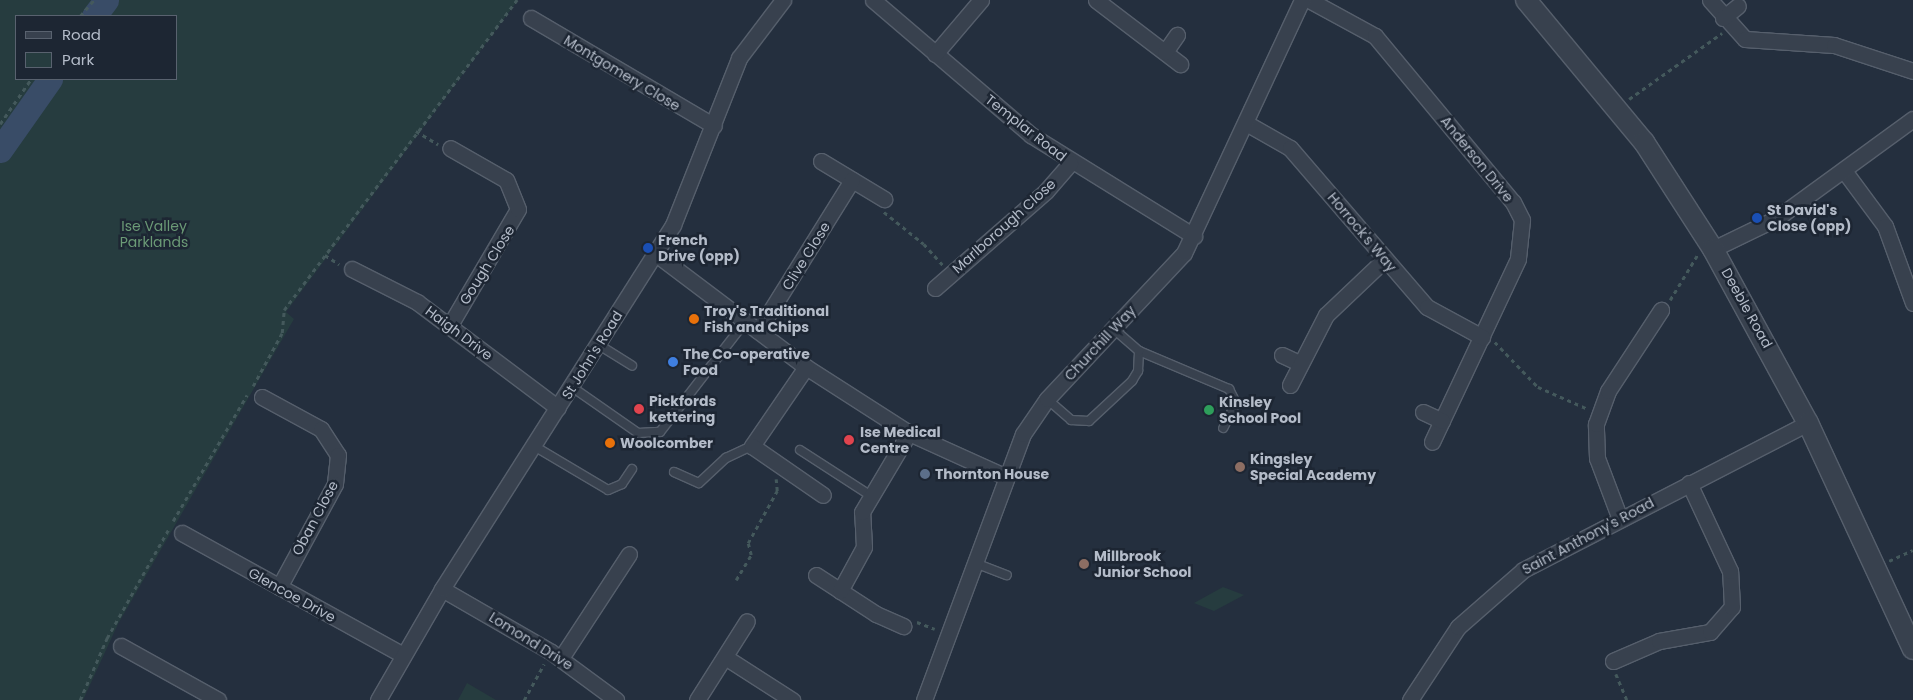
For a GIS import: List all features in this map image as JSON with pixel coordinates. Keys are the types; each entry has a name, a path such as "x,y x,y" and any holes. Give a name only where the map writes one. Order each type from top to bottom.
{"street":[{"name":"Templar Road","path":"873,0 935,54 1070,163 1194,236"},
{"path":"935,54 981,0"},
{"path":"1096,0 1180,64"},
{"name":"Churchill Way","path":"924,700 1023,434 1048,399 1170,269 1194,236 1302,0"},
{"name":"Anderson Drive","path":"1309,0 1375,36 1513,202 1522,220 1523,246 1432,442"},
{"name":"Deeble Road","path":"1526,0 1644,142 1808,423 1913,649"},
{"path":"1710,0 1727,22 1753,42 1834,45 1913,71"},
{"name":"St John's Road","path":"378,700 442,589 656,254 688,195 739,58 781,1"},
{"path":"1727,22 1738,6"},
{"name":"Montgomery Close","path":"531,18 714,126"},
{"path":"1165,52 1177,35"},
{"path":"1706,251 1777,218 1845,172 1913,119"},
{"name":"Horrock's Way","path":"1246,123 1290,148 1385,259 1436,315 1482,336"},
{"name":"Gough Close","path":"450,148 506,180 518,209 450,325"},
{"path":"821,161 882,198"},
{"name":"Marlborough Close","path":"935,288 1046,191 1070,163"},
{"path":"1845,172 1885,226 1910,273 1913,304"},
{"name":"Clive Close","path":"758,331 852,180"},
{"path":"656,254 806,367 909,433 1006,477"},
{"path":"1290,385 1299,363 1335,303 1385,259"},
{"name":"Haigh Drive","path":"352,269 378,278 450,325 558,408"},
{"path":"1620,519 1596,458 1598,413 1661,310"},
{"path":"1282,355 1299,363"},
{"path":"806,367 771,424 752,446 781,469 823,495"},
{"name":"Oban Close","path":"262,397 321,429 338,455 335,484 279,587"},
{"path":"1423,412 1442,421"},
{"name":"Saint Anthony's Road","path":"1410,700 1445,642 1490,595 1542,558 1808,423"},
{"path":"840,591 864,547 862,512 909,433"},
{"path":"1613,660 1659,641 1710,632 1732,607 1730,571 1689,483"},
{"name":"Glencoe Drive","path":"182,534 403,655"},
{"path":"556,655 629,554"},
{"path":"816,575 840,591 904,626"},
{"name":"Lomond Drive","path":"442,589 556,655 616,700"},
{"path":"697,700 747,621"},
{"path":"121,646 218,700"},
{"path":"725,657 792,700"}],"lane":[{"path":"572,387 638,433 660,432 745,322"},
{"path":"1113,328 1139,351 1229,389 1236,403 1223,428"},
{"path":"599,345 632,366"},
{"path":"1048,399 1071,420 1093,420 1136,376 1139,351"},
{"path":"534,446 608,490 622,484 632,469"},
{"path":"674,472 699,483 726,458 752,446"},
{"path":"800,450 872,496"},
{"path":"975,563 1007,575"}],"path":[{"path":"81,15 94,0"},
{"path":"80,700 107,638 282,333 284,310 416,131 516,0"},
{"path":"1628,100 1727,22"},
{"path":"0,124 30,80"},
{"path":"416,131 450,148"},
{"path":"882,198 877,206 924,244 951,274"},
{"path":"1661,310 1706,251"},
{"path":"1482,336 1538,387 1598,413"},
{"path":"736,580 751,555 748,543 777,491 774,483 781,469"},
{"path":"1887,562 1913,550"},
{"path":"524,700 556,655"},
{"path":"1613,660 1627,700"}],"green space":[{"name":"Ise Valley Parklands","path":"0,0 518,0 286,312 294,319 118,624 83,700 0,700"},
{"path":"1223,587 1244,595 1214,611 1194,603"},
{"path":"467,683 496,700 458,700"}],"waterway":[{"path":"95,15 106,0"},
{"path":"0,150 49,80"}],"place":[{"name":"St David's Close (opp)","path":"1757,218"},
{"name":"French Drive (opp)","path":"648,248"},
{"name":"Troy's Traditional Fish and Chips","path":"694,319"},
{"name":"The Co-operative Food","path":"673,362"},
{"name":"Pickfords kettering","path":"639,409"},
{"name":"Kinsley School Pool","path":"1209,410"},
{"name":"Ise Medical Centre","path":"849,440"},
{"name":"Woolcomber","path":"610,443"},
{"name":"Kingsley Special Academy","path":"1240,467"},
{"name":"Thornton House","path":"925,474"},
{"name":"Millbrook Junior School","path":"1084,564"}]}
